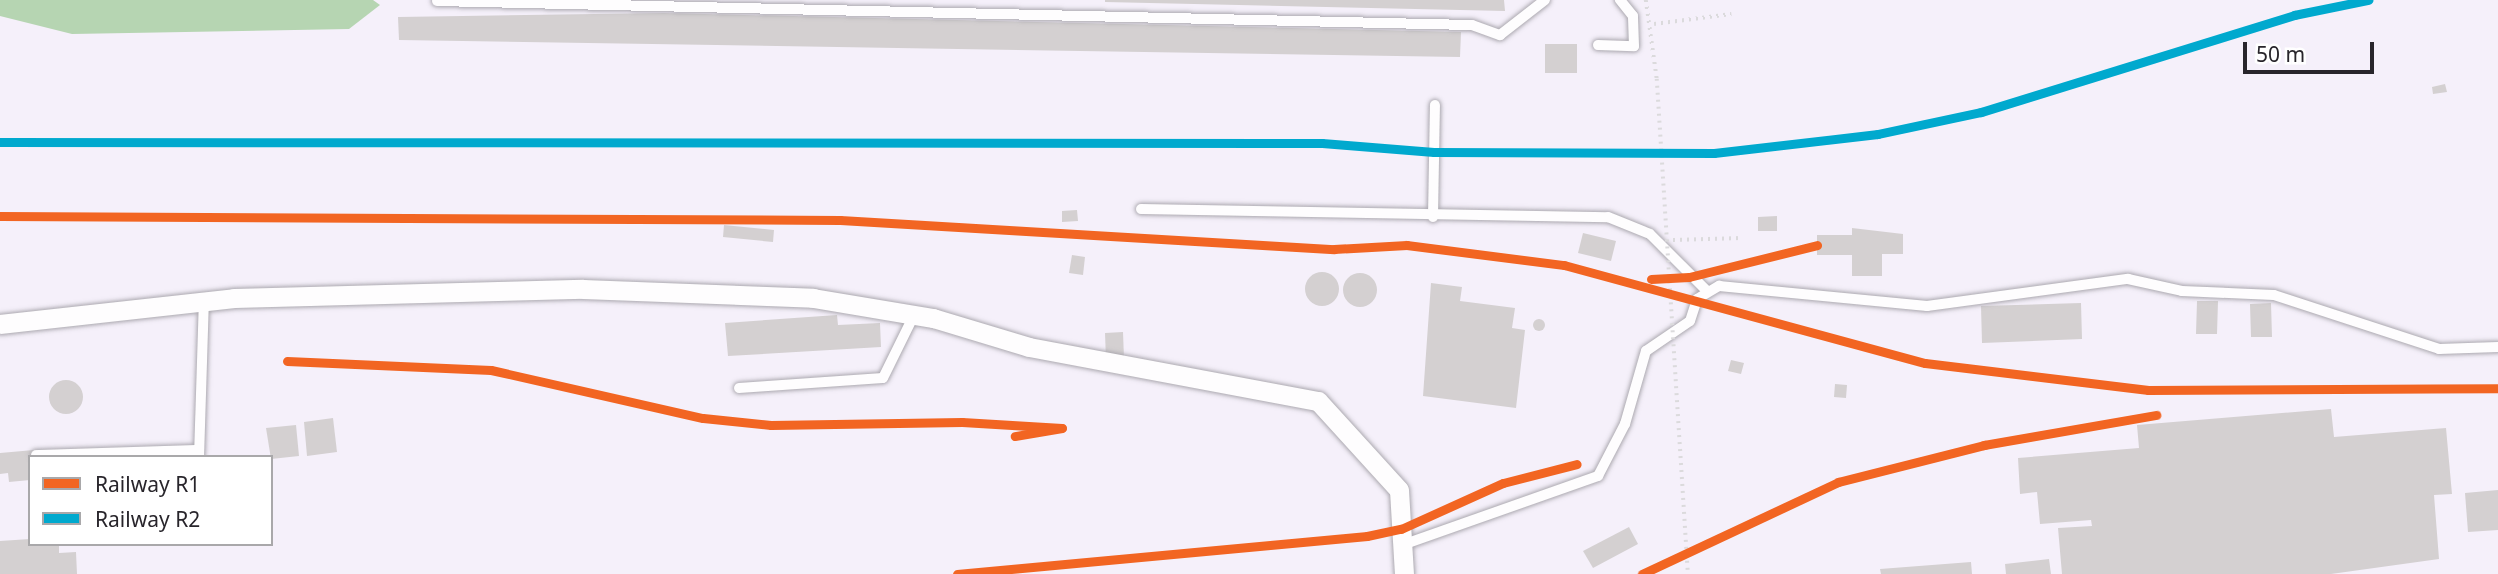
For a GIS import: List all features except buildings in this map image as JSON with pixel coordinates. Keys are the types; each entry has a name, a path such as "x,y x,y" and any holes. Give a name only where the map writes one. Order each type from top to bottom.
{"street":[{"path":"0,324 204,300 583,289 813,298 914,315 1029,347 1318,401 1395,484 1404,574"}],"lane":[{"path":"437,1 684,2 1472,24 1500,35 1545,0"},
{"path":"1598,45 1634,46 1633,16 1620,0"},
{"path":"1433,218 1435,105"},
{"path":"1141,209 1433,218 1608,217 1650,234 1706,290"},
{"path":"1402,545 1598,476 1625,424 1646,351 1690,321 1706,290 1719,286 1927,306 2128,279 2182,291 2274,295 2439,349 2498,347"},
{"path":"36,455 199,453 204,300"},
{"path":"739,387 883,378 914,315"}],"path":[{"path":"1646,0 1654,24 1688,574"},
{"path":"1654,24 1731,14"},
{"path":"1667,240 1742,238"}],"green space":[{"path":"0,0 373,0 380,5 349,29 72,34 0,16"}],"rail line":[{"name":"R2","path":"0,142 1322,143 1434,152 1714,153 1878,134 1981,112 2294,15 2368,0"},
{"name":"R1","path":"0,216 840,220 1334,249 1407,245 1564,265 1925,363 2148,390 2498,388"},
{"name":"R1","path":"1651,279 1689,277 1817,245"},
{"name":"R1","path":"287,361 491,370 703,418 771,425 962,422 1062,428 1015,436"},
{"name":"R1","path":"1642,574 1838,482 1984,445 2156,415"},
{"name":"R1","path":"957,574 1367,536 1401,529 1503,483 1577,464"}]}
